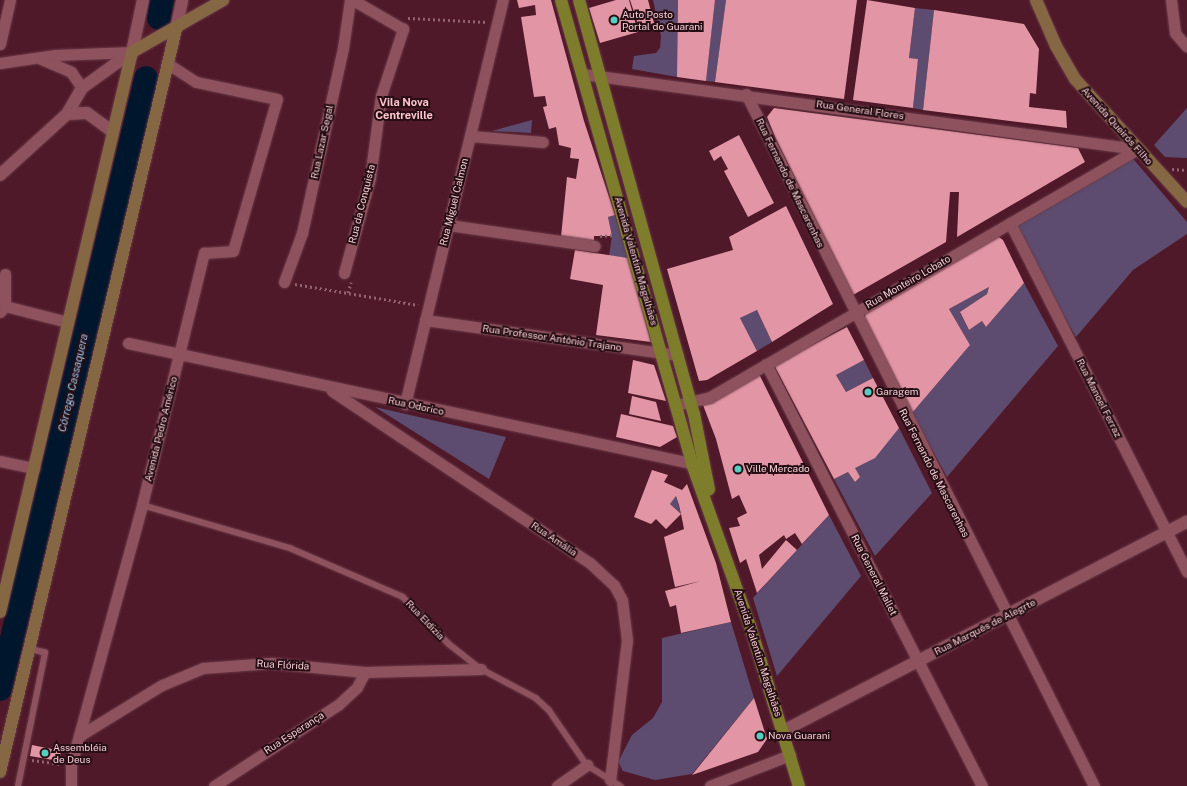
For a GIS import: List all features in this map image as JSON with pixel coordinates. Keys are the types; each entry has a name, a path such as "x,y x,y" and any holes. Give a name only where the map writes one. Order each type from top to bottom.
{"main road":[{"path":"0,612 2,594 34,468 132,52 176,29 223,0"},
{"name":"Avenida Valentim Magalhães","path":"561,0 628,232 676,406 698,465 783,731 799,786"},
{"name":"Avenida Valentim Magalhães","path":"579,0 691,404 698,465"},
{"name":"Avenida Queirós Filho","path":"1036,0 1056,46 1075,78 1137,149 1187,202"},
{"path":"0,769 176,29"}],"street":[{"path":"0,44 10,0"},
{"path":"0,175 67,114 82,88 132,52 143,0"},
{"path":"176,29 182,0"},
{"path":"351,0 394,21"},
{"name":"Rua Lazar Segal","path":"284,282 302,233 345,42 351,0"},
{"name":"Rua Miguel Calmon","path":"404,404 449,225 495,23 503,0"},
{"path":"1171,0 1175,33 1187,47"},
{"name":"Rua da Conquista","path":"344,273 370,178 381,96 403,33 401,25 394,21"},
{"path":"0,63 41,59 55,55 132,52"},
{"path":"41,59 72,72 82,88"},
{"name":"Avenida Pedro Américo","path":"71,786 71,765 142,505 204,253 233,251 277,99 196,82 168,64"},
{"name":"Rua General Flores","path":"583,74 746,94 1137,149"},
{"name":"Rua Fernando de Mascarenhas","path":"746,94 853,314 1094,786"},
{"path":"67,114 87,113 113,132"},
{"path":"470,136 543,142"},
{"name":"Rua Monteiro Lobato","path":"676,406 691,404 766,364 1137,149"},
{"name":"Rua Manoel Ferraz","path":"1010,223 1187,572"},
{"path":"449,225 594,241"},
{"path":"5,274 3,309 68,322"},
{"name":"Rua Professor Antônio Trajano","path":"425,320 678,355"},
{"name":"Rua Odorico","path":"128,343 404,404 698,465"},
{"name":"Rua General Mallet","path":"766,364 982,786"},
{"name":"Rua Amália","path":"325,386 590,563 614,585 622,600 627,640 610,780"},
{"path":"0,461 34,468"},
{"name":"Rua Marquês de Alegrte","path":"783,731 1187,522"},
{"name":"Rua Flórida","path":"79,736 162,685 203,668 272,663 366,672 481,669"},
{"name":"Rua Esperança","path":"214,786 338,705 357,688 366,672"},
{"path":"710,786 790,755"},
{"path":"557,786 587,765"}],"lane":[{"name":"Rua Eldizia","path":"142,505 290,548 387,588 403,597 449,644 481,669 536,698 549,710 587,765 621,786"},
{"path":"18,786 25,758 45,653 29,649"}],"path":[{"path":"394,21 409,18 495,23"},
{"path":"594,241 628,232"},
{"path":"284,282 429,307"},
{"path":"25,758 71,765"}],"shaded area":[{"path":"653,0 678,0 677,77 632,69 634,56 656,53 660,48 661,36"},
{"path":"715,0 726,0 715,82 706,81"},
{"path":"915,8 934,10 923,110 913,108 918,59 909,58"},
{"path":"1187,108 1187,158 1165,157 1154,145"},
{"path":"532,120 531,133 492,131"},
{"path":"1129,154 1187,222 1187,234 1133,270 1076,337 1010,223"},
{"path":"615,215 628,258 609,256 612,236 608,217"},
{"path":"1024,283 1058,346 947,477 912,413 970,345 949,309 989,287 987,294 960,313 969,330 982,321 986,327"},
{"path":"757,310 772,342 757,351 740,318"},
{"path":"864,360 873,378 846,392 836,375"},
{"path":"375,407 506,437 489,479"},
{"path":"899,428 932,493 875,556 834,479 848,472 855,482 860,477 854,468"},
{"path":"676,496 681,514 670,504"},
{"path":"829,515 861,576 777,676 753,598"},
{"path":"731,622 754,698 692,774 655,780 623,771 618,762 632,735 653,718 662,702 662,638"}],"building":[{"path":"517,0 551,0 584,121 615,215 608,217 612,236 594,236 594,241 561,237 567,177 576,179 579,159 570,158 571,148 559,145 556,127 549,129 543,107 547,106 545,96 534,97 521,17 536,15 535,5 519,8"},
{"name":"Auto Posto Portal do Guarani","path":"616,0 629,0 638,32 600,43 589,8"},
{"path":"630,0 648,0 654,23 639,27"},
{"path":"678,0 715,0 706,81 677,77"},
{"path":"726,0 857,0 844,99 715,82"},
{"path":"867,0 915,8 909,58 918,59 913,108 853,100"},
{"path":"934,10 1024,24 1039,49 1036,94 1030,93 1029,107 1066,111 1067,128 923,110"},
{"path":"774,108 1078,148 1085,162 957,237 959,192 950,192 946,242 853,295 776,139 767,117"},
{"path":"739,135 774,203 748,217 724,171 728,169 721,156 714,161 709,151"},
{"path":"786,206 833,304 772,342 757,310 740,318 757,351 707,380 699,381 667,269 733,250 729,237"},
{"path":"996,235 1003,240 1024,283 986,327 982,321 969,330 960,312 987,294 989,287 949,309 970,345 912,413 864,319 866,309"},
{"path":"575,250 628,258 651,342 596,335 603,285 570,279"},
{"path":"847,327 864,360 836,375 846,392 873,378 899,428 875,458 855,468 860,477 855,482 848,472 834,479 774,365"},
{"path":"633,360 654,365 666,401 628,393"},
{"path":"759,374 829,515 802,544 795,533 786,539 784,535 759,555 762,569 786,540 797,550 757,593 746,559 740,563 729,528 740,526 737,518 747,513 739,495 732,499 716,439 703,405"},
{"path":"632,396 656,402 661,421 629,414"},
{"path":"621,414 673,426 677,437 660,447 616,437"},
{"path":"652,470 668,475 664,482 682,490 687,484 716,563 731,622 681,633 676,605 670,607 665,591 701,581 675,587 664,537 684,529 681,514 666,529 656,519 651,524 634,517","holes":["676,496 681,514 670,504"]},
{"path":"754,698 767,739 758,752 692,775"},
{"name":"Assembléia de Deus","path":"32,745 61,751 59,761 30,756"}],"waterway":[{"name":"Córrego Cassaquera","path":"159,18 162,0"},
{"name":"Córrego Cassaquera","path":"0,689 146,78"}],"place":[{"name":"Auto Posto Portal do Guarani","path":"614,20"},
{"name":"Garagem","path":"868,392"},
{"name":"Ville Mercado","path":"738,469"},
{"name":"Nova Guarani","path":"760,736"},
{"name":"Assembléia de Deus","path":"45,753"}],"district":[{"name":"Vila Nova Centreville","path":"404,109"}]}
